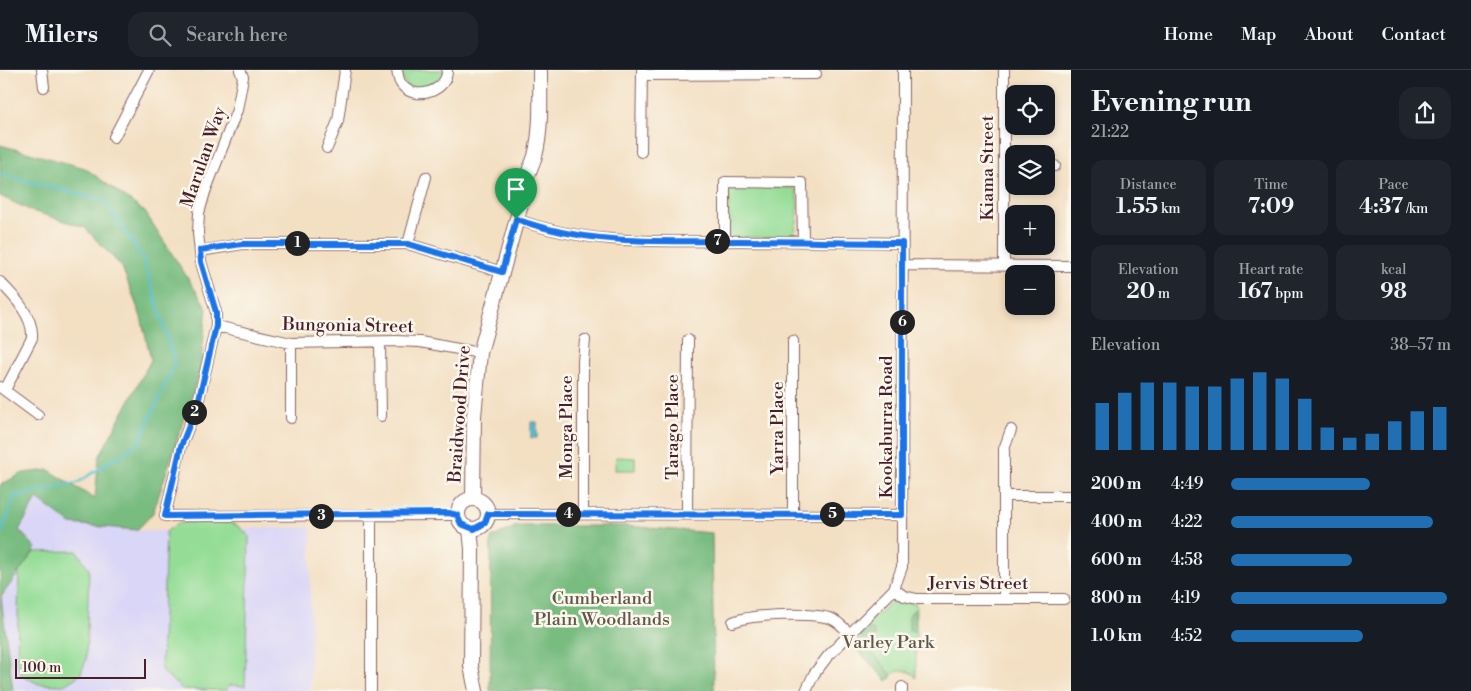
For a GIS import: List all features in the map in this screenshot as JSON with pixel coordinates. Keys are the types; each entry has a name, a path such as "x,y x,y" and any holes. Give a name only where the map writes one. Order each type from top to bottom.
{"street":[{"path":"42,70 44,87"},
{"path":"114,137 149,70"},
{"name":"Marulan Way","path":"240,70 243,77 237,110 205,192 199,213 198,232 201,262 216,312 216,326 198,403 181,446 165,516 371,514"},
{"path":"327,148 338,121 345,70"},
{"path":"397,70 400,84 409,91 415,92 435,90 442,86 446,81 447,70"},
{"name":"Braidwood Drive","path":"474,499 474,416 480,353 527,172 535,154 540,118 540,70"},
{"name":"Kookaburra Road","path":"894,589 903,562 903,70"},
{"name":"Kiama Street","path":"1004,70 1008,145"},
{"path":"641,152 642,72 816,74"},
{"path":"408,244 426,177"},
{"path":"725,241 725,182 802,183 803,241"},
{"name":"Kiama Street","path":"1004,265 1008,195"},
{"path":"516,219 554,231 609,240 902,243"},
{"path":"200,250 242,244 408,244 502,272"},
{"path":"902,266 1071,266"},
{"path":"0,282 14,296 33,330 32,338 2,388 38,415"},
{"name":"Bungonia Street","path":"216,326 292,343 420,342 480,353"},
{"name":"Monga Place","path":"583,514 582,370 585,340"},
{"name":"Tarago Place","path":"687,514 688,340"},
{"name":"Yarra Place","path":"793,341 793,514"},
{"path":"380,342 380,416"},
{"path":"291,418 292,343"},
{"path":"1004,599 1004,449 1011,430"},
{"path":"1004,496 1071,496"},
{"path":"457,515 464,502 474,499 482,502 488,514"},
{"path":"371,691 371,514 457,515"},
{"path":"488,514 902,515"},
{"path":"457,515 461,524 470,529 482,526 488,514"},
{"path":"470,529 472,549 471,666 476,691"},
{"path":"806,691 822,663 894,589"},
{"name":"Jervis Street","path":"894,589 904,596 917,599 1064,599"},
{"path":"733,622 756,616 817,616 835,620 850,634"}],"shaded area":[{"path":"37,499 71,524 150,531 311,527 310,691 13,691 1,597 16,577 19,530"}],"green space":[{"path":"400,70 445,70 445,77 426,90 406,86"},
{"path":"0,145 85,168 145,212 207,308 200,370 153,513 137,530 71,524 37,499 19,530 36,548 1,597 13,691 0,691 0,485 23,473 49,470 95,499 99,457 151,360 141,317 122,267 84,227 32,211 0,196"},
{"path":"734,187 794,188 798,213 796,228 791,238 731,237 728,234 729,189"},
{"path":"616,457 635,458 635,470 615,470"},
{"path":"229,522 238,526 249,536 245,686 229,685 226,691 182,689 161,670 166,532 178,523"},
{"name":"Cumberland Plain Woodlands","path":"517,526 625,526 712,533 714,691 490,691 491,538"},
{"path":"77,551 89,569 86,660 80,675 64,685 39,684 21,675 17,659 19,571 34,552"},
{"name":"Varley Park","path":"899,600 916,604 916,678 913,674 901,670 893,674 887,681 849,641 892,601"},
{"path":"914,609 916,631 909,631 909,616"},
{"path":"868,628 873,630 875,635 873,640 868,642 863,640 861,635 863,630"},
{"path":"853,639 867,646 892,675 890,679 886,680 852,644"}],"water":[{"path":"531,422 537,422 537,438 531,438"}],"waterway":[{"path":"0,174 105,201 143,258 175,363 139,443 77,483 15,496 0,537"}],"route":[{"path":"516,219 554,231 618,241 902,243 902,515 488,514 485,523 479,528 474,529 465,527 458,520 457,515 449,513 347,516 165,516 181,446 197,407 216,326 216,312 201,262 200,250 242,244 372,242 408,244 502,272 516,219"}]}
